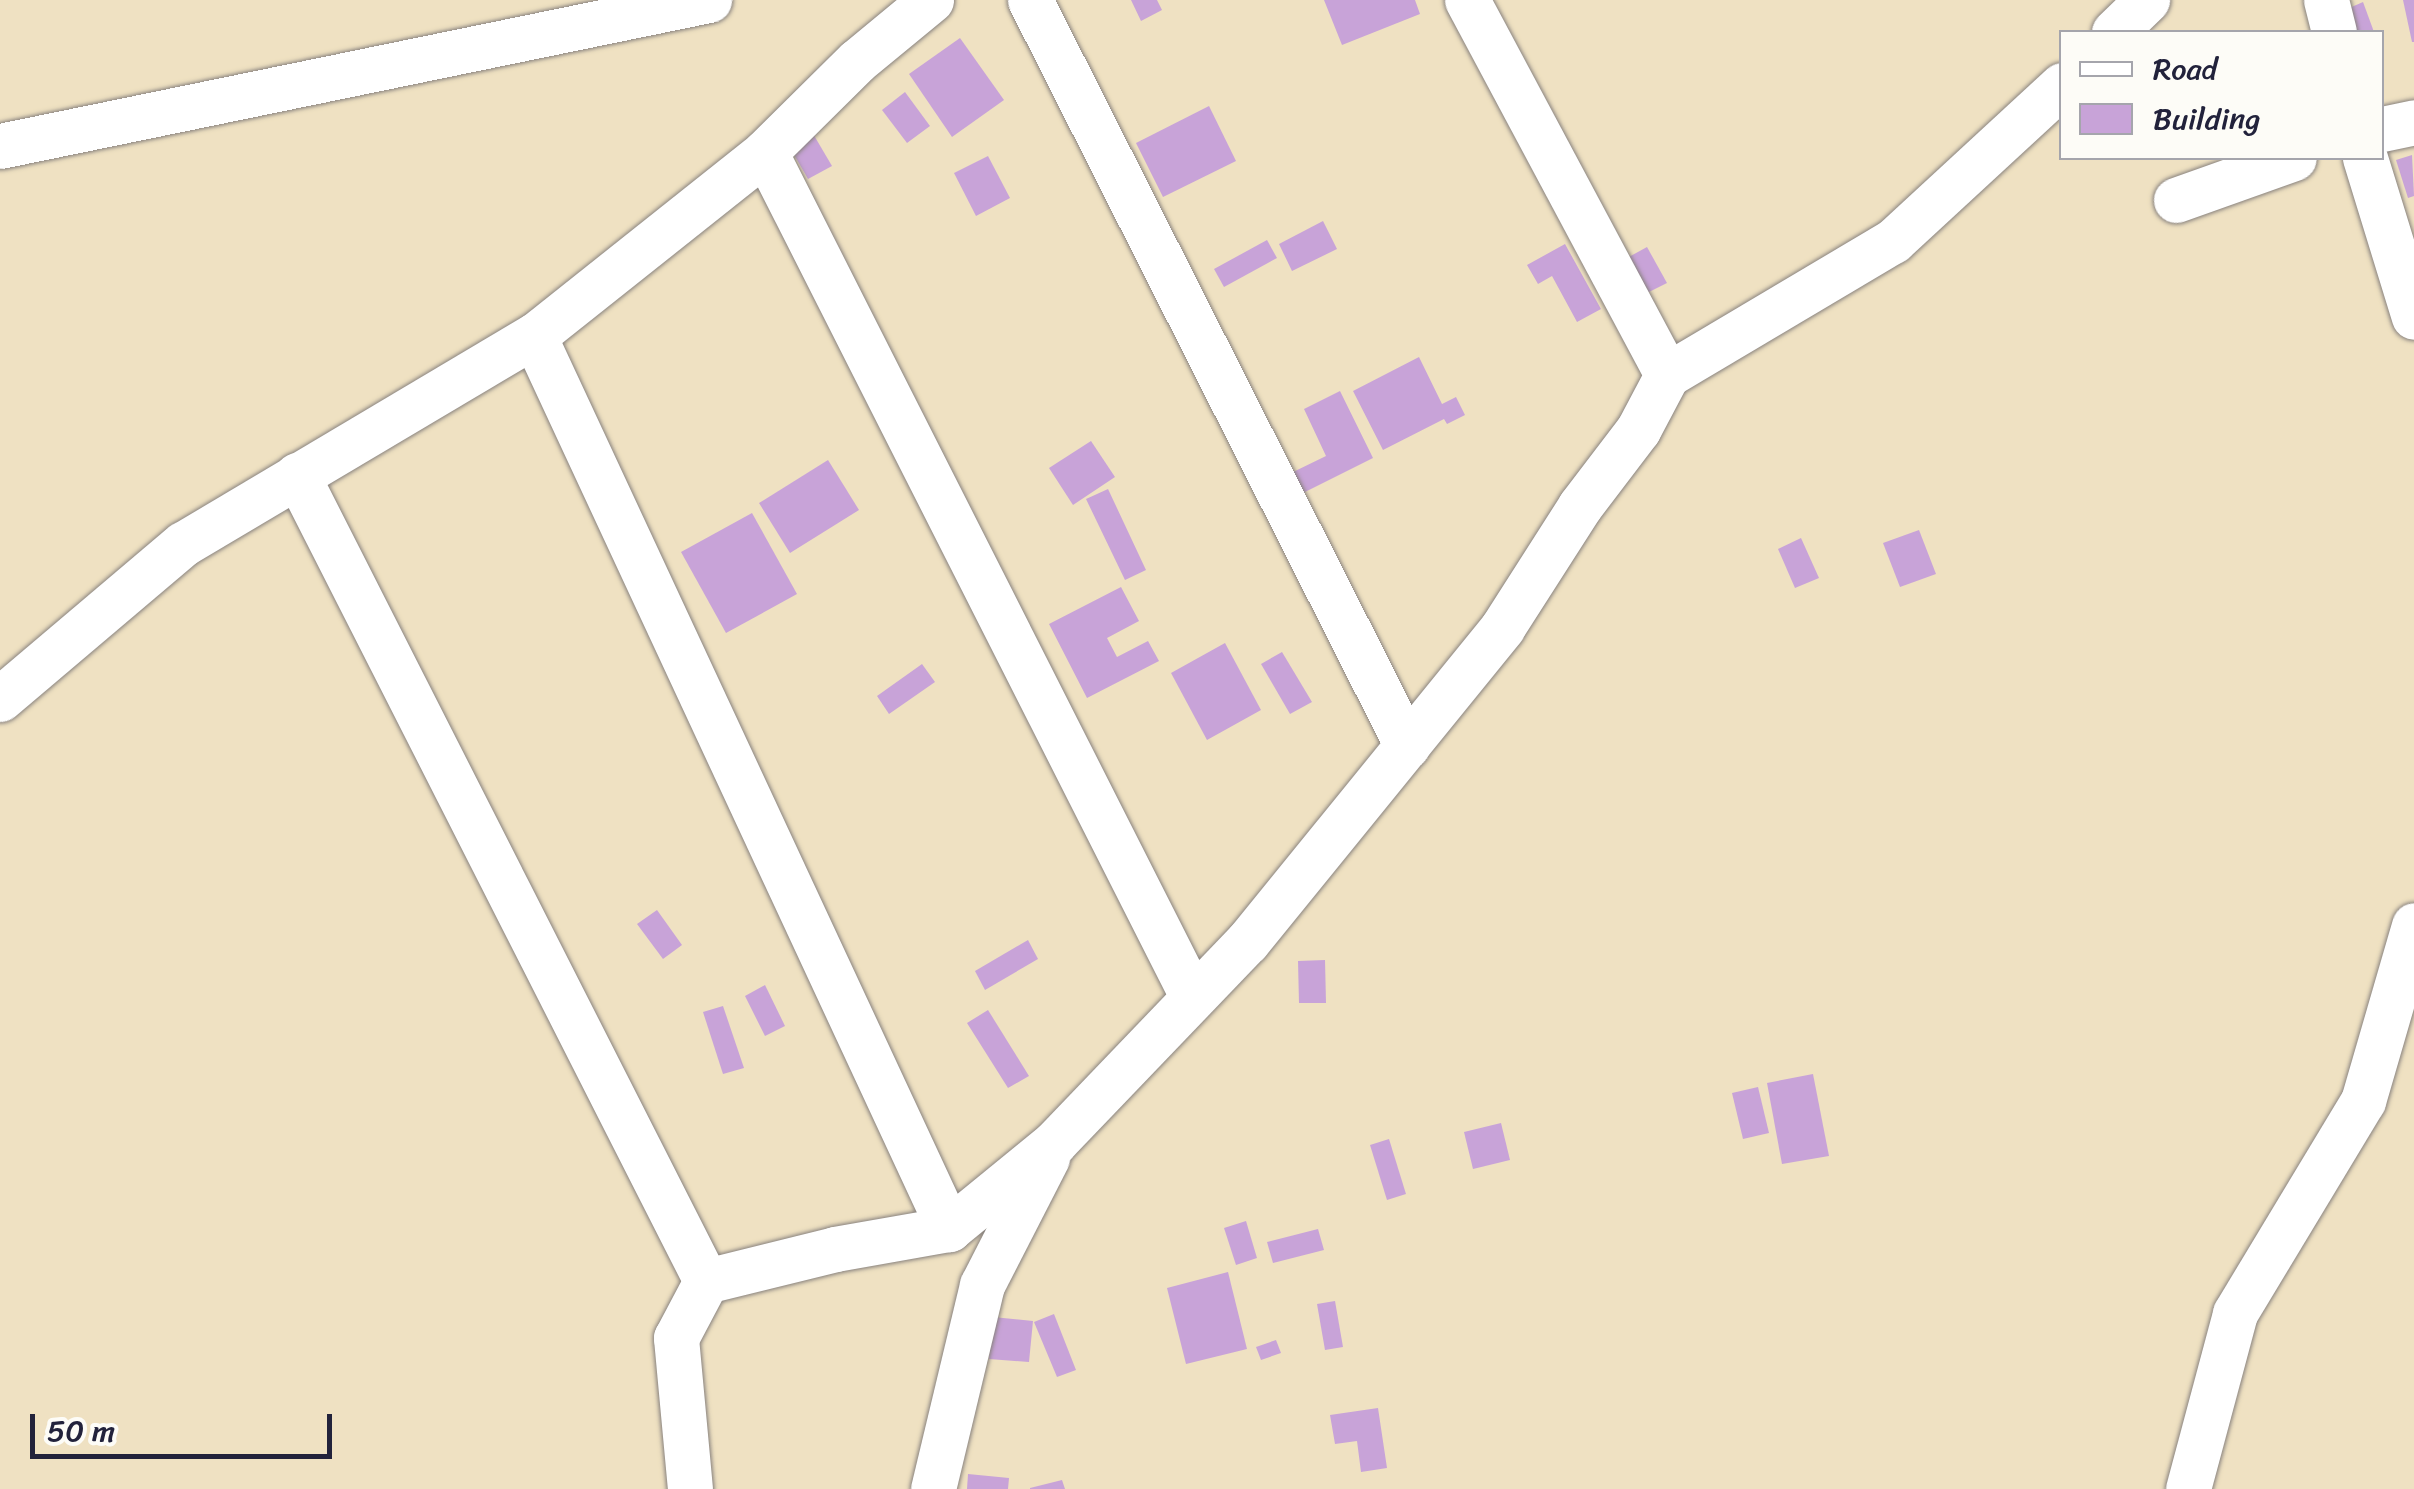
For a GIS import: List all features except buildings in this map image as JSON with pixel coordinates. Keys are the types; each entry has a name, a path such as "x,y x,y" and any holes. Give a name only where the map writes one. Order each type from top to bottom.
{"street":[{"path":"0,146 709,0"},
{"path":"0,698 183,544 534,336 765,152 857,61 931,0"},
{"path":"1030,0 1407,746"},
{"path":"1467,0 1667,376"},
{"path":"2116,30 2147,0"},
{"path":"2326,0 2334,30"},
{"path":"690,1489 676,1338 706,1281 835,1249 949,1229 1054,1143 1247,942 1502,628 1580,506 1638,430 1667,376 1893,241 2059,88"},
{"path":"2384,129 2414,122"},
{"path":"765,152 1192,996"},
{"path":"2176,200 2288,160"},
{"path":"2365,160 2414,317"},
{"path":"534,336 949,1229"},
{"path":"298,475 706,1281"},
{"path":"2188,1489 2234,1313 2362,1101 2414,925"},
{"path":"934,1489 982,1285 1054,1143"}]}
